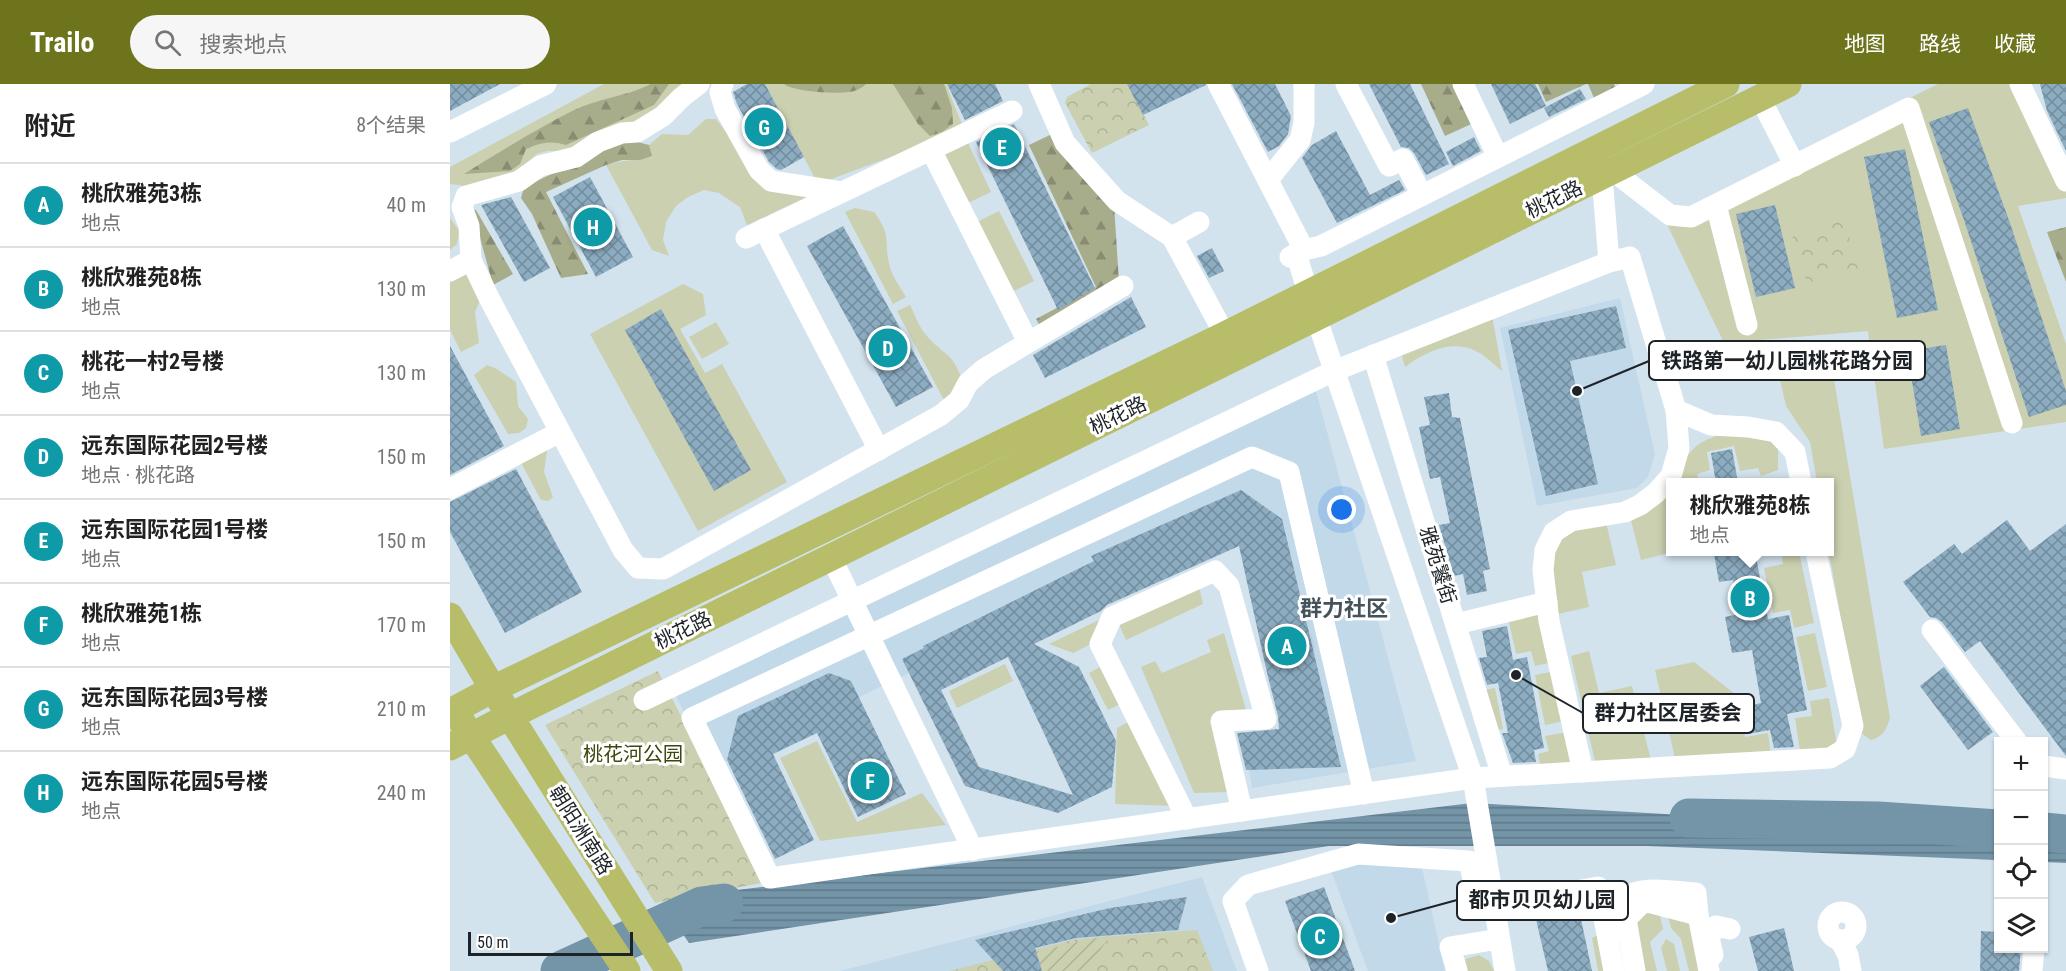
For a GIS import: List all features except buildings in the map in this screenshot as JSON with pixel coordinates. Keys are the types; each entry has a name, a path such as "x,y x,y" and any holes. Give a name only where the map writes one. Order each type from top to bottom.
{"main road":[{"name":"桃花路","path":"461,742 831,557 1312,305 1726,84"},
{"name":"桃花路","path":"452,708 1225,335 1312,305 1607,173 1788,84"},
{"name":"朝阳洲南路","path":"450,616 669,971"},
{"name":"朝阳洲南路","path":"452,708 461,742 565,876 627,971"}],"street":[{"path":"450,132 546,84"},
{"path":"699,84 663,116 637,132 622,132 598,142 576,157 540,166 519,181 458,193 468,226 471,260 622,550 638,568 663,569 941,415 958,400 968,383 984,369 1123,286"},
{"path":"723,84 720,92 724,109 759,170 771,181 842,192"},
{"path":"1039,84 1065,143 1117,201 1172,237 1225,335"},
{"path":"1218,84 1268,180 1296,253 1473,778 1505,971"},
{"path":"1268,180 1300,140 1304,123 1304,84"},
{"path":"1346,84 1389,166 1403,159 1422,195"},
{"path":"1463,84 1498,157"},
{"path":"2020,84 2066,181"},
{"path":"1296,253 1321,246 1635,86"},
{"path":"1754,100 1790,168"},
{"path":"1607,173 1670,215 1691,217 1910,108 2012,423"},
{"path":"879,450 755,233 1012,111"},
{"path":"931,150 1028,342"},
{"path":"1607,173 1609,262"},
{"path":"1716,205 1747,325"},
{"path":"1172,237 1199,222"},
{"path":"644,700 1334,371 1609,262 1630,257 1676,410 1679,448 1669,478"},
{"path":"450,271 471,260"},
{"name":"雅苑饕街","path":"1373,354 1502,776"},
{"path":"1676,410 1711,425 1748,427 1776,432 1794,452 1800,478"},
{"path":"1679,448 1692,432 1711,425"},
{"path":"450,489 560,432"},
{"path":"1364,794 1289,472 1252,457 692,718 770,878 974,850 1242,811 1364,794 1473,778 1830,758 1845,749 1853,726 1817,556"},
{"path":"1583,772 1549,621 1542,570 1545,550 1554,532 1571,521 1617,514 1640,505 1666,482"},
{"path":"831,557 974,850"},
{"path":"1187,819 1100,644 1112,617 1215,571 1229,586 1266,719 1221,721 1242,811"},
{"path":"1456,624 1547,602"},
{"path":"1932,630 2015,737"},
{"path":"2048,767 2066,769"},
{"path":"1258,971 1233,901 1248,885 1358,854 1469,861 1478,902 1598,887 1614,971"},
{"path":"1624,971 1615,919 1620,903 1628,894 1640,890 1696,893 1709,971"},
{"path":"1635,971 1626,919 1644,901 1698,915"},
{"path":"1716,971 1709,938 1716,926 1730,929"},
{"path":"1457,971 1450,947 1499,939"},
{"path":"1840,940 1848,955 1851,971"},
{"path":"2032,971 2034,953"}],"shaded area":[{"path":"1620,298 1655,454 1648,477 1637,488 1537,506 1500,328"},
{"path":"1316,391 1416,761 1252,788 1246,753 1317,745 1235,517 711,768 674,692"},
{"path":"1472,803 1994,833 1994,860 1647,846 1329,846 689,943 666,910 694,895"},
{"path":"2048,835 2066,837 2066,863 2048,862"},
{"path":"1421,863 1445,971 1368,971 1329,865"},
{"path":"1202,877 1237,971 840,971"}],"green space":[{"path":"604,84 688,84 663,109 569,151 547,151 537,154 520,172 467,186 450,184 450,167"},
{"path":"651,84 669,84 654,105 566,145 545,143 526,149 520,164 510,171 464,174 572,111"},
{"path":"765,84 946,84 963,127 928,143 818,184"},
{"path":"784,84 866,84 856,91 839,93 807,91"},
{"path":"893,84 944,84 952,108 953,124 942,132 930,136 918,124"},
{"path":"1091,84 1128,84 1149,125 1092,153 1065,103 1067,97"},
{"path":"1421,84 1460,84 1478,121 1445,136"},
{"path":"1538,84 1586,84 1546,102"},
{"path":"1588,84 1614,84 1616,88 1594,98"},
{"path":"1938,84 2016,84 2066,190 2066,198 2018,206 2066,344 2066,422 1884,449 1868,331 1724,343 1665,220"},
{"path":"706,119 716,119 739,149 813,194 747,225 740,207 719,193 704,190 688,197 676,206 666,222 663,240 669,256 652,250 606,165 652,156 649,145 662,134 688,135"},
{"path":"1054,133 1114,204 1119,282 1042,330 1036,319 1096,287 1029,145"},
{"path":"626,139 649,145 652,156 640,160 622,160 606,165 546,192 588,274 561,278 532,214 521,198 524,187"},
{"path":"967,141 991,192 966,204 942,153"},
{"path":"855,208 874,212 884,228 891,271 906,297 893,304 845,212"},
{"path":"472,209 476,210 513,274 493,285"},
{"path":"999,211 1034,281 1012,292 977,222"},
{"path":"450,218 459,230 457,244 450,250"},
{"path":"1844,219 1858,268 1807,283 1792,234"},
{"path":"2066,227 2066,282 2047,232"},
{"path":"470,272 482,296 475,312 479,343 461,352 450,330 450,282"},
{"path":"683,284 703,294 706,315 680,329 705,373 722,364 787,482 698,531 590,334"},
{"path":"910,305 924,332 951,359 959,371 962,380 946,404 897,311"},
{"path":"1492,315 1502,371 1475,351 1453,346 1427,353 1405,367 1401,352"},
{"path":"716,322 729,344 702,359 689,337"},
{"path":"487,365 516,382 518,406 528,419 526,428 519,433 508,434 474,375"},
{"path":"1832,367 1890,718 1884,732 1871,740 1861,733 1830,556 1834,556 1834,478 1816,478 1810,442 1786,406 1778,371"},
{"path":"1740,430 1778,442 1778,470 1761,476 1758,468 1740,471 1734,446 1707,452 1710,470 1697,474 1698,478 1674,478 1691,451 1714,437"},
{"path":"546,442 544,472 553,497 548,501 541,500 518,457"},
{"path":"1666,487 1666,554 1641,560 1630,516"},
{"path":"1606,522 1616,565 1582,572 1589,607 1558,614 1553,565 1559,543 1566,534 1577,528"},
{"path":"1782,556 1800,556 1814,623 1794,628 1790,610 1773,613 1764,568 1783,564"},
{"path":"1198,583 1203,604 1126,640 1117,620"},
{"path":"1542,611 1553,662 1535,666 1531,651 1516,654 1508,617"},
{"path":"1099,620 1093,643 1073,653 1049,644"},
{"path":"1224,633 1247,713 1215,714 1230,792 1194,793 1141,667 1155,661 1162,673 1211,652 1207,640"},
{"path":"1815,633 1827,687 1808,691 1796,637"},
{"path":"1589,651 1599,693 1632,686 1652,764 1596,766 1571,656"},
{"path":"1694,662 1739,697 1745,737 1768,733 1771,755 1800,751 1795,718 1812,716 1810,701 1829,698 1836,740 1832,749 1820,754 1676,763 1655,670"},
{"path":"1005,664 1013,681 957,708 949,691"},
{"path":"1104,665 1123,703 1108,710 1089,673"},
{"name":"桃花河公园","path":"658,671 766,882 655,903 545,725"},
{"path":"1555,671 1565,721 1545,725 1535,675"},
{"path":"1495,688 1503,729 1492,731 1480,691"},
{"path":"1130,721 1175,806 1115,804 1117,728"},
{"path":"1568,732 1576,768 1541,770 1538,754 1549,751 1545,736"},
{"path":"817,741 857,822 922,793 946,825 820,841 780,758"},
{"path":"1646,906 1659,911 1663,929 1650,942 1657,971 1640,971 1632,922"},
{"path":"1667,912 1694,918 1704,971 1689,971 1681,939 1671,928"},
{"path":"1197,930 1213,971 949,971 1077,939"},
{"path":"1603,932 1610,971 1598,971 1592,938"},
{"path":"1110,935 1087,971 1042,971 1035,952"},
{"path":"1666,939 1674,944 1680,971 1667,971 1661,948"},
{"path":"1479,955 1489,961 1494,971 1468,971 1465,959"}],"waterway":[{"path":"1689,818 1878,821 1994,829"},
{"path":"2048,832 2066,834"},
{"path":"560,971 702,906 724,903"}],"place":[{"name":"远东国际花园3号楼","path":"764,127"},
{"name":"远东国际花园1号楼","path":"1002,147"},
{"name":"远东国际花园5号楼","path":"593,227"},
{"name":"远东国际花园2号楼","path":"888,348"},
{"name":"铁路第一幼儿园桃花路分园","path":"1577,391"},
{"name":"桃欣雅苑8栋","path":"1750,598"},
{"name":"桃欣雅苑3栋","path":"1287,646"},
{"name":"群力社区居委会","path":"1516,675"},
{"name":"桃欣雅苑1栋","path":"870,781"},
{"name":"都市贝贝幼儿园","path":"1391,918"},
{"name":"桃花一村2号楼","path":"1320,936"}],"district":[{"name":"群力社区","path":"1344,608"}]}
